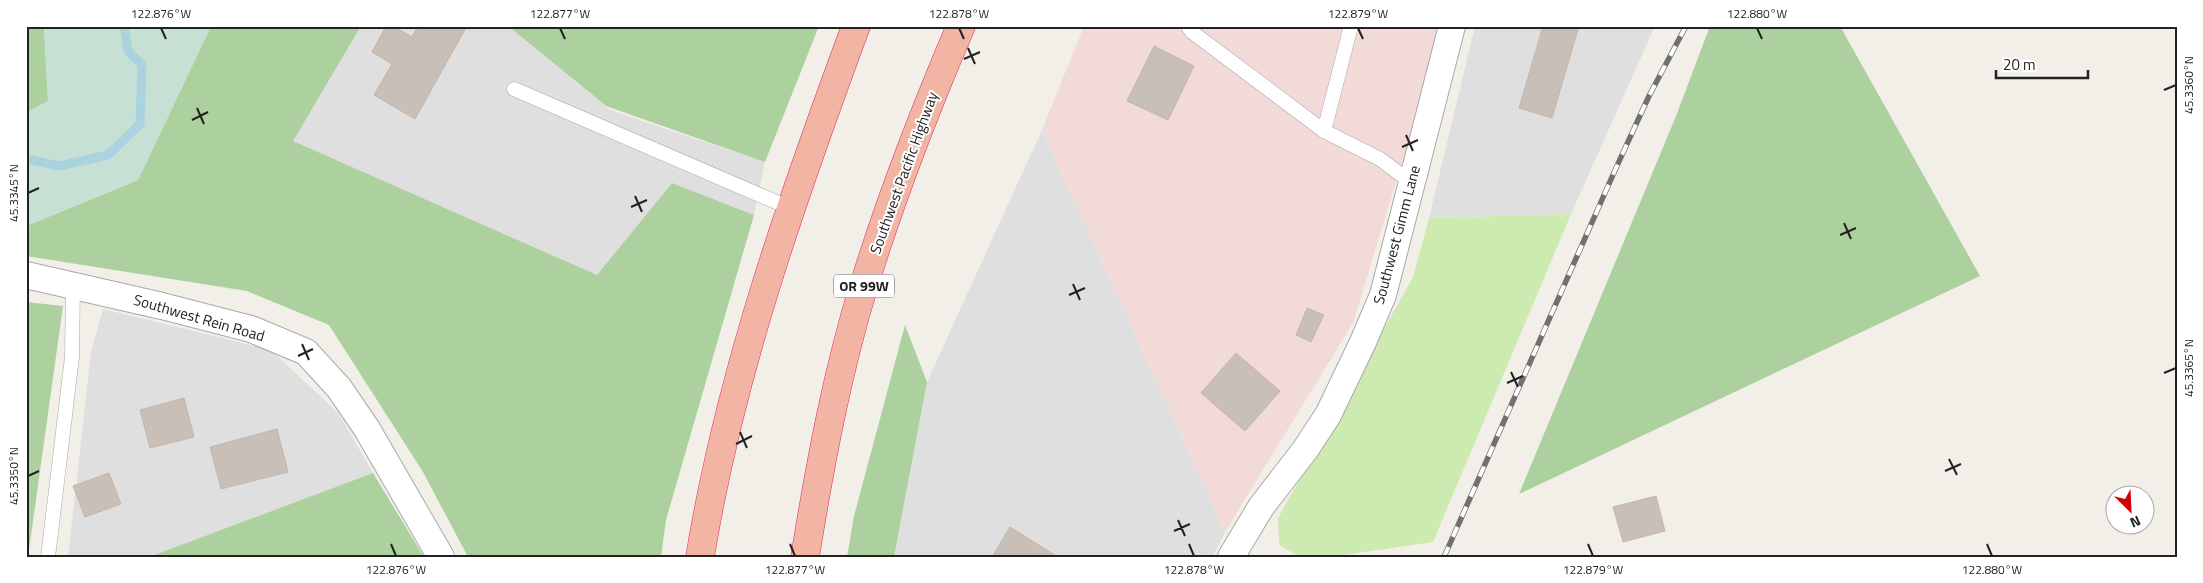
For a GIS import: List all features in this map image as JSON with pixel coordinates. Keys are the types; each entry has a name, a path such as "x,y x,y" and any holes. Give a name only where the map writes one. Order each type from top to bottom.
{"highway":[{"path":"700,557 711,487 740,372 790,208 856,26"},
{"name":"Southwest Pacific Highway","path":"805,557 835,398 865,282 912,149 961,26"}],"street":[{"name":"Southwest Gimm Lane","path":"1231,557 1261,507 1310,443 1345,382 1383,294 1452,26"},
{"name":"Southwest Rein Road","path":"26,275 251,329 306,352 339,388 367,429 441,557"}],"lane":[{"path":"1188,26 1192,32 1324,130 1380,159 1412,183"},
{"path":"1324,130 1351,26"},
{"path":"514,88 790,208"},
{"path":"48,557 72,357 73,285"}],"shaded area":[{"path":"361,26 508,26 610,110 765,162 754,215 672,183 597,276 292,141"},
{"path":"1084,26 1440,26 1425,87 1353,323 1225,532 1042,130"},
{"path":"1475,26 1655,26 1571,214 1429,218"},
{"path":"1042,130 1225,532 1213,557 894,557 927,382"},
{"path":"103,309 271,350 338,413 373,473 149,557 68,557 91,352"}],"green space":[{"path":"26,26 44,26 48,101 26,113"},
{"path":"44,26 211,26 138,180 26,226 26,113 48,101"},
{"path":"211,26 361,26 293,141 597,275 672,183 754,215 666,520 661,557 468,557 423,472 329,325 247,291 26,256 26,226 138,180"},
{"path":"508,26 819,26 765,162 606,106"},
{"path":"1710,26 1840,26 1980,276 1519,494 1676,116"},
{"path":"1571,214 1433,542 1330,557 1300,557 1279,545 1278,518 1413,277 1429,218"},
{"path":"26,302 63,306 28,557 26,557"},
{"path":"905,325 927,382 894,557 847,557 854,516"},
{"path":"373,473 424,557 149,557"}],"building":[{"path":"386,26 393,26 412,37 418,26 467,26 415,119 374,95 392,64 372,52"},
{"path":"1543,26 1579,26 1552,118 1519,108"},
{"path":"1154,46 1194,66 1168,120 1127,101"},
{"path":"1307,308 1324,315 1311,342 1296,335"},
{"path":"1236,353 1280,391 1245,431 1201,393"},
{"path":"184,398 194,437 150,448 140,410"},
{"path":"277,429 288,472 221,489 210,447"},
{"path":"109,473 121,504 85,517 73,486"},
{"path":"1656,496 1665,531 1623,542 1613,507"},
{"path":"1010,527 1058,557 992,557"}],"waterway":[{"path":"26,159 59,166 108,155 140,124 142,65 128,51 124,26"}],"railway":[{"path":"1444,557 1616,168 1649,96 1686,26"}]}
